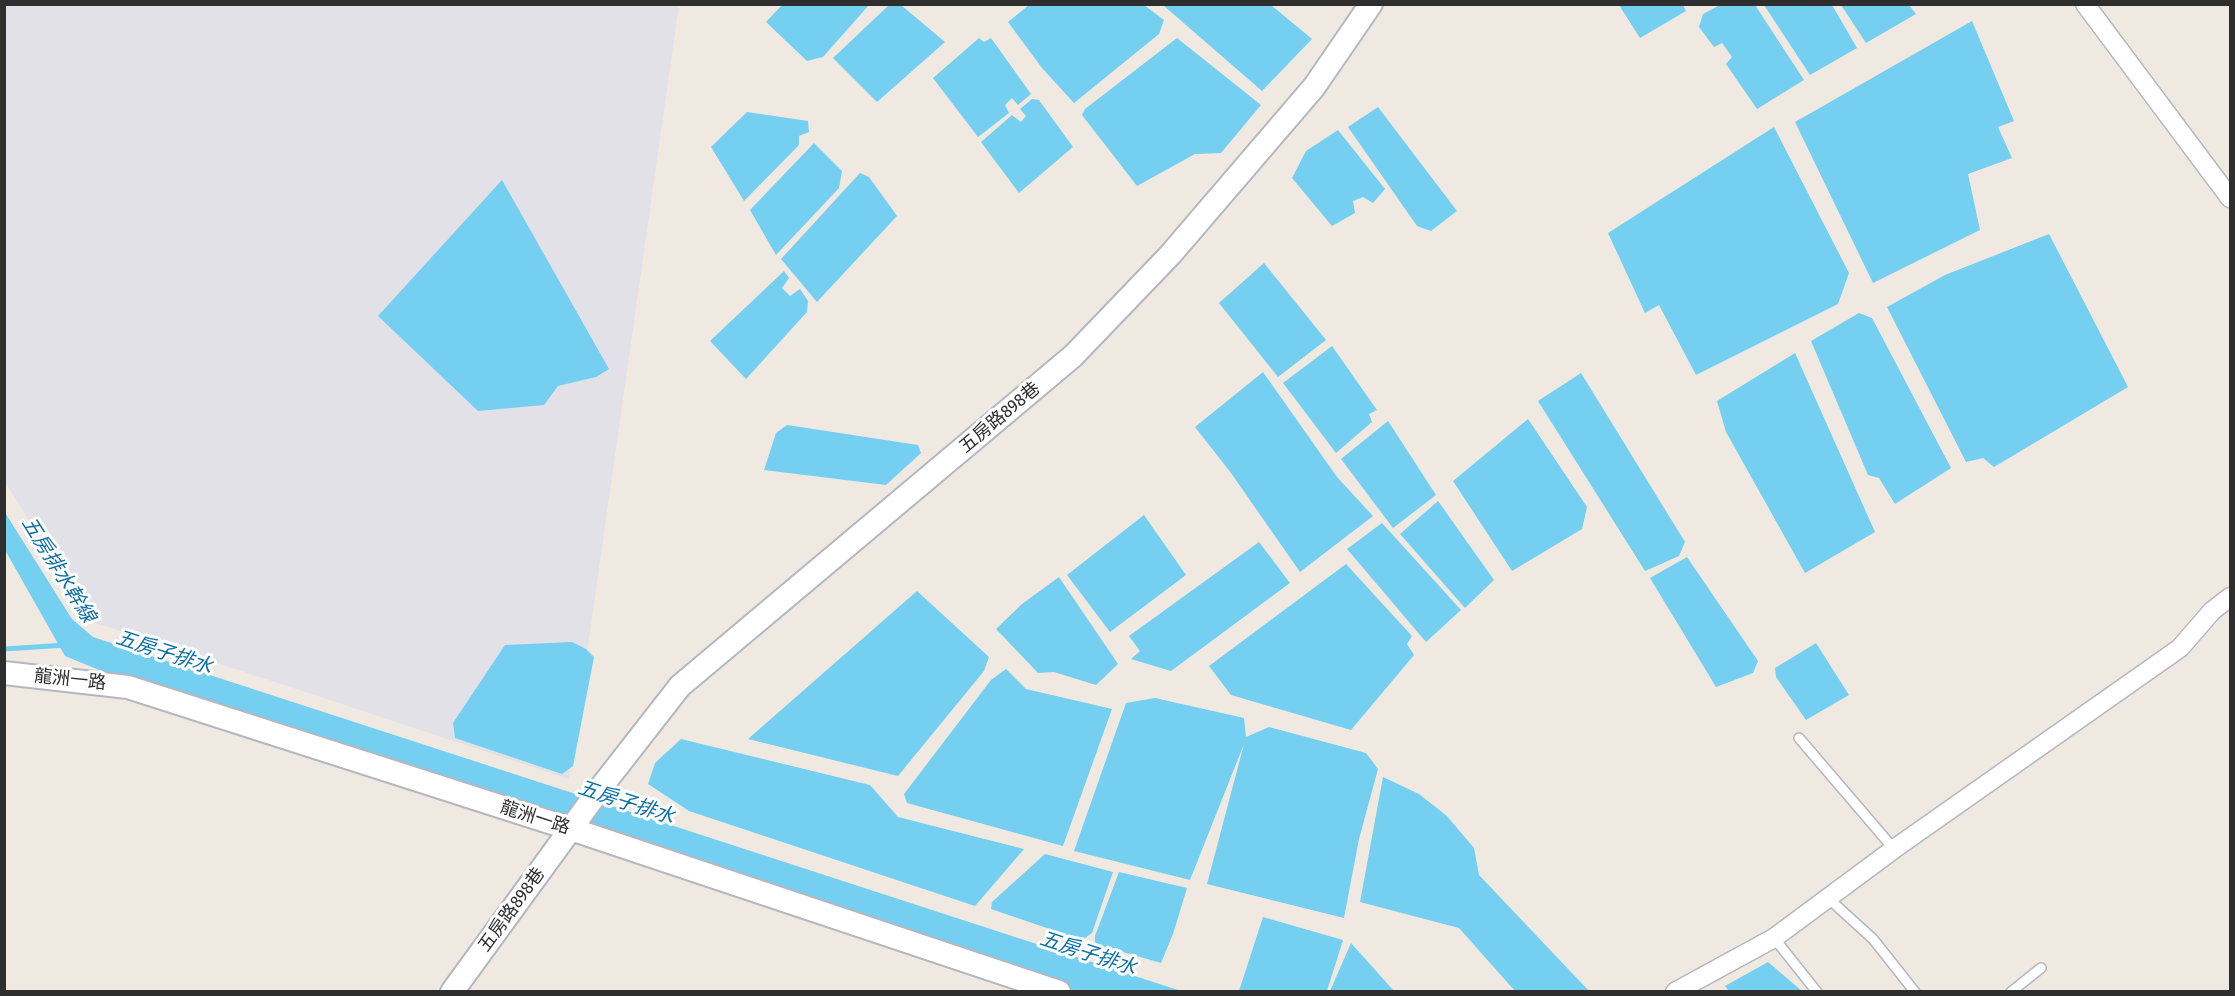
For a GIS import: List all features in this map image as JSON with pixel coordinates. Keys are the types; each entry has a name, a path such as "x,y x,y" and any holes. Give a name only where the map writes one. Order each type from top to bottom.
{"street":[{"name":"五房路898巷","path":"452,992 595,796 681,686 1073,356 1170,255 1314,87 1371,4"},
{"path":"2085,4 2230,198"},
{"path":"1676,991 1774,938 1894,849 2180,648 2212,611 2230,597"},
{"name":"龍洲一路","path":"4,673 128,687 571,829 1059,992"}],"lane":[{"path":"1799,738 1894,849"},
{"path":"1828,899 1873,939 1915,992"},
{"path":"1774,938 1817,992"},
{"path":"2011,992 2041,968"}],"shaded area":[{"path":"5,5 679,5 569,779 93,622 5,482"}],"water":[{"path":"782,5 869,5 823,57 807,61 766,22"},
{"path":"889,5 901,5 945,42 877,102 833,58"},
{"path":"1029,5 1144,5 1164,20 1159,34 1074,103 1042,68 1008,22"},
{"path":"1163,5 1271,5 1312,39 1262,91"},
{"path":"1619,5 1683,5 1686,11 1640,38"},
{"path":"1720,5 1755,5 1804,80 1757,109 1726,64 1732,57 1722,43 1714,47 1699,27 1703,14"},
{"path":"1764,5 1832,5 1857,48 1810,75"},
{"path":"1841,5 1909,5 1916,14 1866,43"},
{"path":"1972,21 2014,121 1998,127 2012,158 1968,174 1980,230 1873,283 1795,122"},
{"path":"979,38 984,42 991,38 1031,94 1018,105 1012,98 1005,105 1009,113 978,137 933,78"},
{"path":"1177,38 1261,105 1221,153 1195,154 1137,186 1082,115 1085,109"},
{"path":"1032,99 1039,100 1073,147 1019,193 981,142 1012,115 1021,122 1026,116 1020,109"},
{"path":"1378,107 1457,211 1431,231 1417,226 1348,127"},
{"path":"747,112 808,121 809,132 799,136 799,145 744,201 711,147"},
{"path":"1774,127 1849,273 1838,304 1696,375 1659,305 1645,313 1608,233"},
{"path":"1338,130 1385,189 1373,203 1363,197 1353,201 1355,213 1332,226 1292,178 1306,151"},
{"path":"814,143 842,171 839,188 776,255 750,210"},
{"path":"860,173 869,177 897,216 817,302 781,259"},
{"path":"502,180 609,369 596,377 558,386 544,405 478,411 378,316"},
{"path":"2049,234 2128,387 1994,467 1983,458 1966,462 1887,307 1945,275"},
{"path":"1264,263 1326,340 1278,377 1219,303"},
{"path":"784,271 789,278 782,288 790,296 800,289 808,301 807,312 746,379 710,341"},
{"path":"1859,313 1872,318 1951,468 1895,504 1879,478 1868,475 1811,341"},
{"path":"1332,346 1377,410 1369,414 1372,422 1336,453 1283,383"},
{"path":"1795,353 1875,532 1805,573 1726,432 1717,401"},
{"path":"1263,372 1337,477 1373,516 1300,572 1231,473 1195,427"},
{"path":"1581,373 1685,542 1679,556 1645,571 1538,401"},
{"path":"1528,419 1587,507 1582,529 1512,571 1453,481"},
{"path":"1388,421 1436,495 1393,528 1341,459"},
{"path":"787,425 918,445 921,453 886,485 764,470 776,433"},
{"path":"1438,501 1494,580 1465,608 1400,534"},
{"path":"4,511 72,619 93,637 1181,991 1076,991 131,683 65,656 5,550"},
{"path":"1144,515 1186,575 1110,632 1067,575"},
{"path":"1382,523 1461,610 1426,642 1347,549"},
{"path":"1259,542 1290,583 1171,671 1131,659 1140,651 1129,636"},
{"path":"1687,557 1758,661 1753,673 1716,687 1650,578"},
{"path":"1346,564 1412,636 1407,644 1414,655 1351,730 1231,695 1209,666"},
{"path":"1059,577 1118,664 1096,685 1054,672 1038,673 996,629 1022,604"},
{"path":"917,591 989,657 984,671 898,776 748,739"},
{"path":"572,642 586,649 594,657 573,766 562,774 455,738 453,723 505,645"},
{"path":"1816,643 1849,695 1806,720 1776,677 1775,668"},
{"path":"1006,669 1026,689 1112,709 1063,846 907,803 904,794 991,680"},
{"path":"1155,698 1244,718 1246,737 1269,727 1366,753 1378,769 1359,839 1344,918 1207,884 1244,744 1190,880 1074,851 1126,703"},
{"path":"681,739 870,785 898,817 1024,849 975,906 689,811 648,784 655,763"},
{"path":"1383,777 1419,794 1447,816 1474,848 1479,875 1589,991 1515,991 1459,928 1360,902"},
{"path":"1045,854 1113,872 1092,933 1082,940 991,909 992,902"},
{"path":"1119,872 1187,888 1173,934 1161,963 1095,944 1095,936"},
{"path":"1263,917 1343,940 1327,991 1239,991"},
{"path":"1351,943 1394,991 1330,991"},
{"path":"1768,962 1802,991 1729,991 1725,986"}],"waterway":[{"path":"4,649 66,645"}],"water label":[{"name":"五房排水幹線","path":"58,570"},
{"name":"五房子排水","path":"164,653"},
{"name":"五房子排水","path":"626,803"},
{"name":"五房子排水","path":"1088,954"}]}
